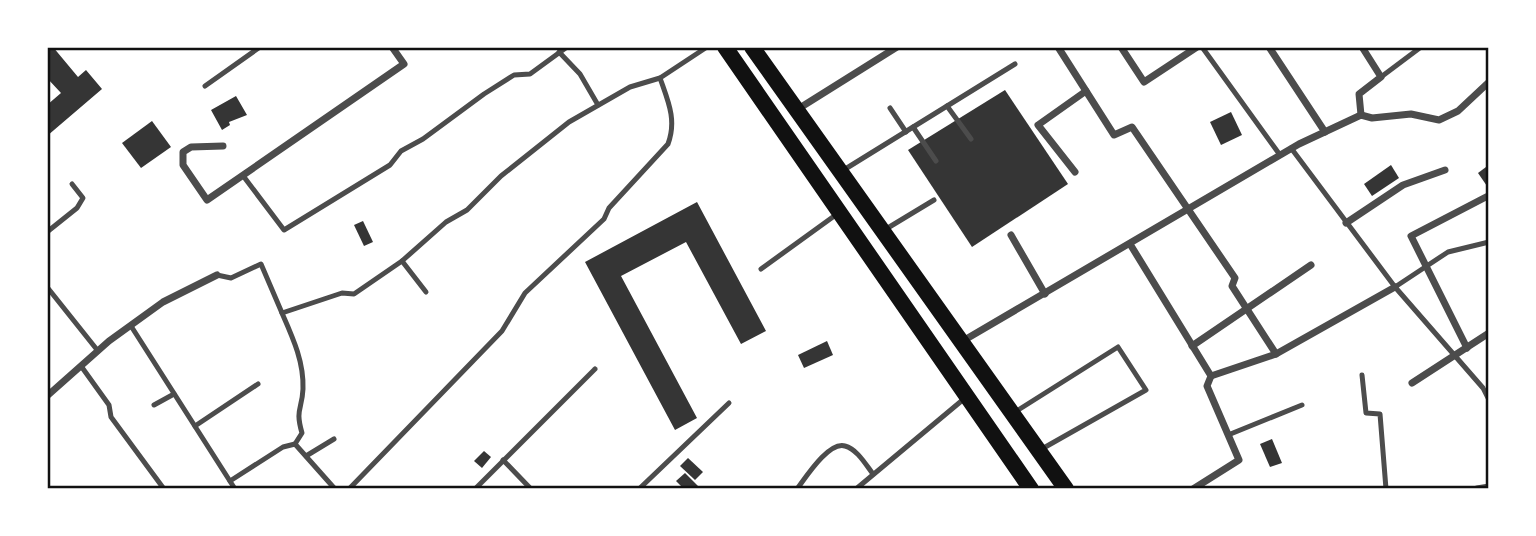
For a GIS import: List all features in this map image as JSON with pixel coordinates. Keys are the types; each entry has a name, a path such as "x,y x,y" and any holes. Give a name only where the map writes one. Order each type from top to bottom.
{"main road":[{"path":"725,47 1031,489"},
{"path":"752,47 1066,489"},
{"path":"1002,444 1024,431"}],"street":[{"path":"223,146 191,148 183,152 183,165 207,200 404,64 392,47"},
{"path":"797,109 897,47"},
{"path":"1058,47 1114,135 1132,127 1235,278 1232,286 1276,354"},
{"path":"1121,47 1144,82 1199,47"},
{"path":"1269,47 1325,132"},
{"path":"1361,115 1359,94 1381,77 1362,47"},
{"path":"961,342 1291,148 1361,115 1372,118 1411,114 1438,120 1458,111 1489,82"},
{"path":"1482,89 1489,97"},
{"path":"1075,172 1038,125 1086,91"},
{"path":"1346,223 1403,185 1445,170"},
{"path":"1467,348 1411,236 1486,197"},
{"path":"1011,235 1045,294"},
{"path":"1130,244 1211,376 1208,386 1239,460 1193,489"},
{"path":"1192,346 1311,265"},
{"path":"47,396 98,351 163,302 217,275"},
{"path":"1211,376 1276,354 1395,287"},
{"path":"1412,383 1489,333"},
{"path":"1477,489 1489,487"}],"lane":[{"path":"205,86 260,47"},
{"path":"244,177 284,230 390,164 401,151 484,94 514,75 530,74 567,47"},
{"path":"282,313 342,293 354,294 402,261 446,222 467,210 500,176 569,122 630,87 660,78 708,47"},
{"path":"1199,47 1280,155"},
{"path":"1381,77 1421,47"},
{"path":"559,52 580,74 598,105"},
{"path":"842,171 1015,64"},
{"path":"349,489 502,331 525,293 604,219 609,208 668,144 673,131 672,112 660,78"},
{"path":"947,107 971,139"},
{"path":"890,108 906,132"},
{"path":"914,127 936,162"},
{"path":"1291,148 1395,287 1454,357 1486,387 1489,400"},
{"path":"47,232 77,208 83,198 72,184"},
{"path":"883,231 934,200"},
{"path":"761,269 840,212"},
{"path":"1395,287 1448,252 1489,242"},
{"path":"402,261 426,292"},
{"path":"217,275 231,278 261,264 272,283 300,355 303,390 296,414 302,433 295,444 283,447 230,481"},
{"path":"47,287 98,351"},
{"path":"131,326 235,489"},
{"path":"1012,414 1118,347 1146,390 1040,450"},
{"path":"81,366 109,405 111,417 164,489"},
{"path":"475,489 595,369"},
{"path":"1362,375 1366,413 1380,414 1386,489"},
{"path":"195,426 258,384"},
{"path":"154,405 174,394"},
{"path":"856,489 968,396"},
{"path":"639,489 729,403"},
{"path":"1228,435 1303,405"},
{"path":"306,456 334,439"},
{"path":"295,444 335,489"},
{"path":"797,489 813,466 837,446 844,445 853,450 873,474"},
{"path":"503,460 531,489"}],"building":[{"path":"47,47 53,47 78,77 86,70 102,89 47,136 47,105 61,93 47,78"},
{"path":"1005,90 1068,184 972,247 908,150"},
{"path":"236,96 247,115 229,122 230,125 222,130 211,110"},
{"path":"1231,112 1242,135 1221,145 1210,122"},
{"path":"152,121 171,147 141,168 122,143"},
{"path":"1391,165 1399,178 1372,196 1364,184"},
{"path":"1486,167 1489,171 1489,189 1478,173"},
{"path":"697,202 766,331 741,344 686,242 621,276 697,418 675,430 585,262"},
{"path":"363,221 373,242 364,246 354,225"},
{"path":"827,341 833,355 804,368 798,355"},
{"path":"1272,439 1282,463 1270,467 1260,444"},
{"path":"484,451 491,457 482,468 474,461"},
{"path":"688,458 703,472 695,480 680,466"},
{"path":"685,473 701,489 684,489 676,481"}]}
